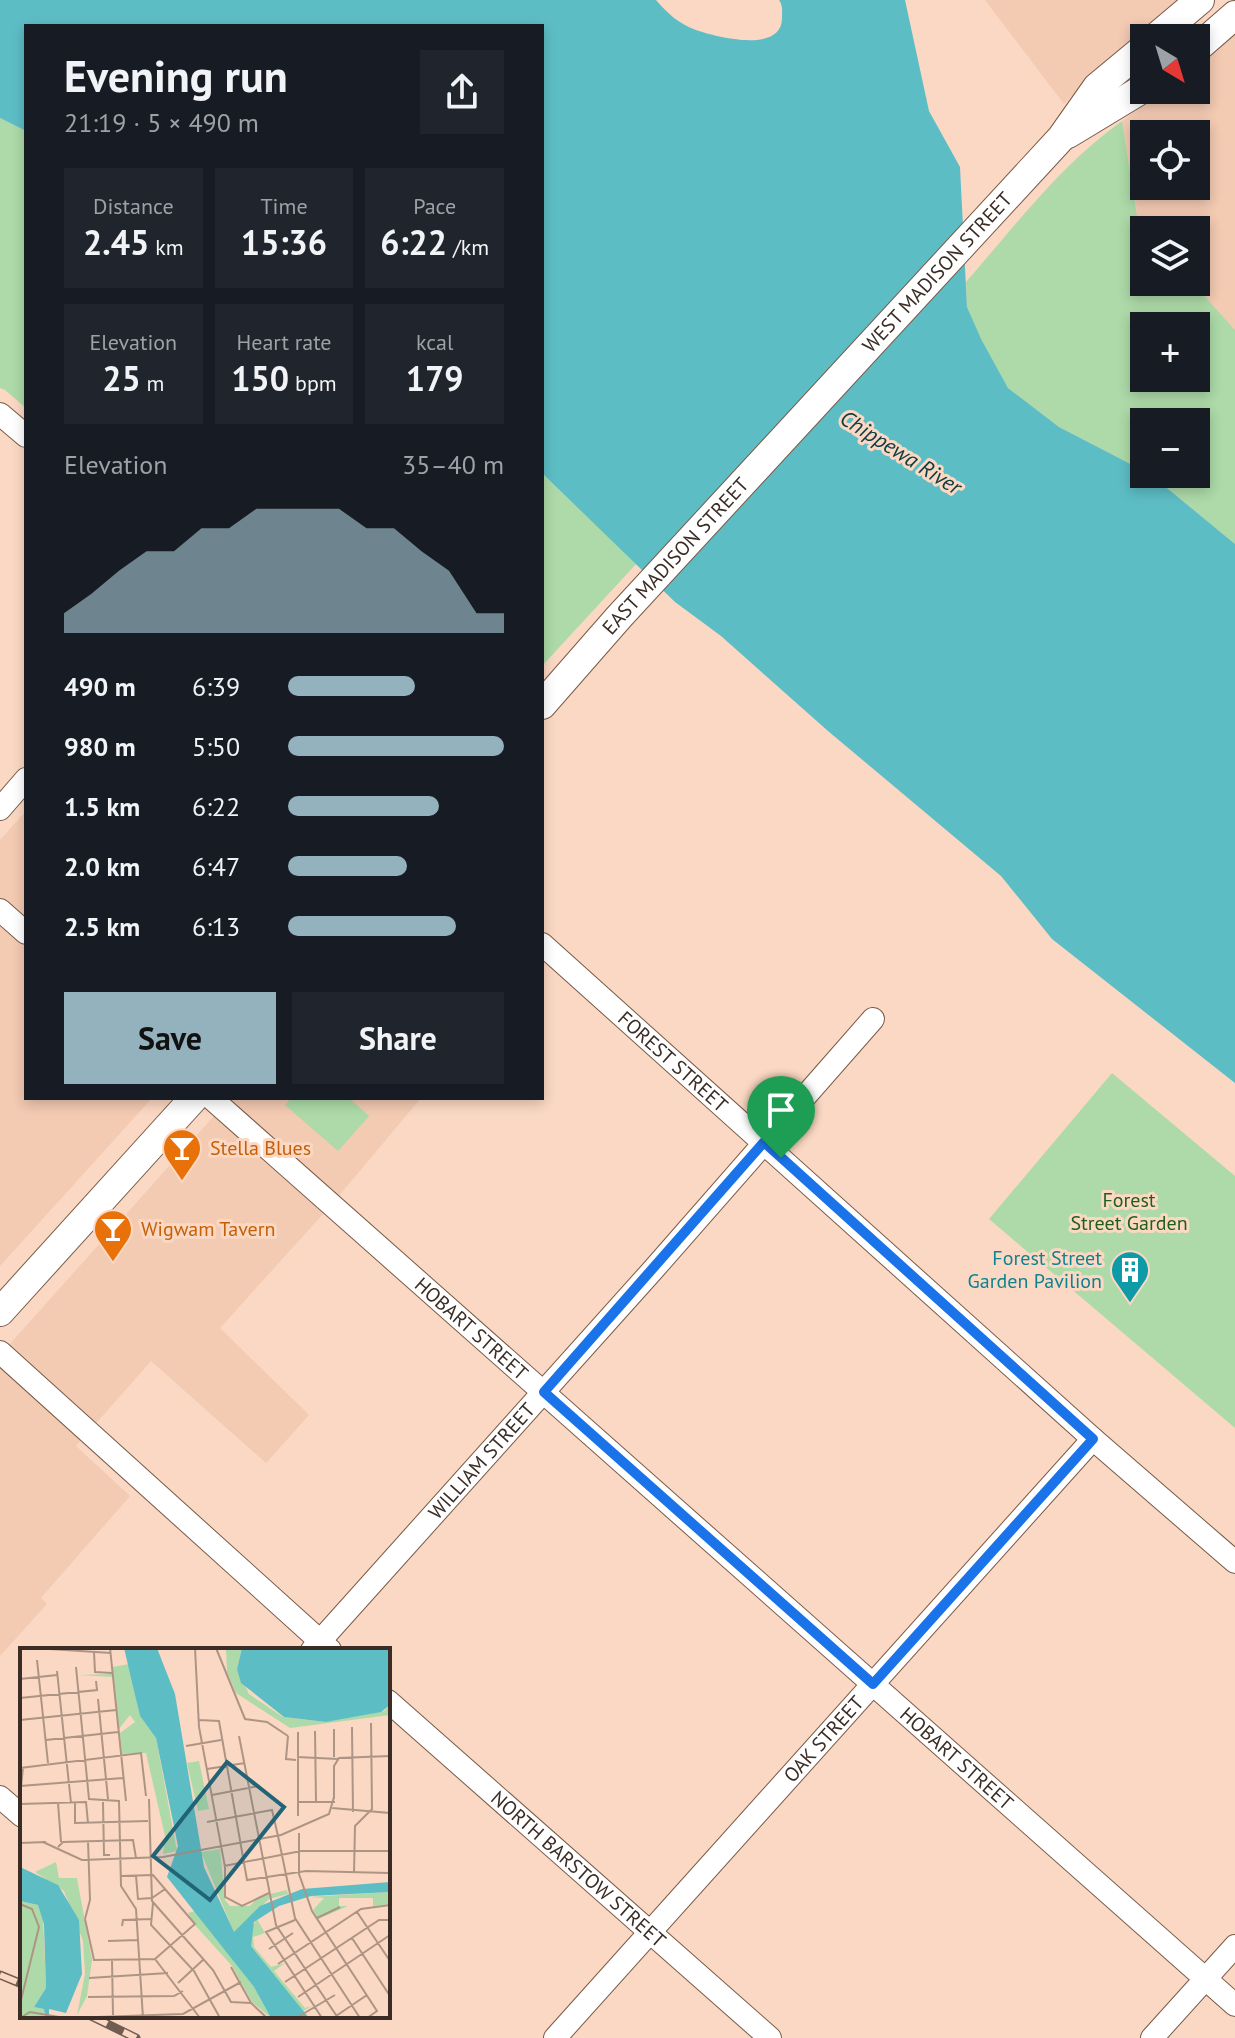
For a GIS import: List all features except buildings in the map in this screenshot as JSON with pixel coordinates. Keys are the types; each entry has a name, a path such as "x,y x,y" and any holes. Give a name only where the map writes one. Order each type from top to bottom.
{"main road":[{"path":"1172,24 1200,0"},
{"path":"1210,37 1235,15"},
{"name":"WEST MADISON STREET","path":"813,408 1061,138 1097,87 1130,60"},
{"name":"WEST MADISON STREET","path":"1061,138 1130,96"},
{"name":"EAST MADISON STREET","path":"544,703 813,408"},
{"path":"0,1312 192,1100"}],"street":[{"path":"0,414 24,434"},
{"path":"0,809 24,781"},
{"path":"0,910 24,931"},
{"name":"FOREST STREET","path":"544,946 1093,1439 1235,1562"},
{"name":"WILLIAM STREET","path":"321,1647 873,1019"},
{"name":"HOBART STREET","path":"213,1100 1235,2005"},
{"path":"0,1352 321,1647"},
{"name":"OAK STREET","path":"555,2038 1093,1439"},
{"name":"NORTH BARSTOW STREET","path":"390,1703 770,2038"},
{"path":"0,1797 20,1814"},
{"path":"1152,2038 1235,1946"}],"shaded area":[{"path":"985,0 1179,0 1151,24 1130,24 1130,41 1064,104"},
{"path":"1235,33 1235,330 1205,296 1210,296 1210,216 1137,216 1134,200 1210,200 1210,120 1130,120 1130,172 1122,121 1144,104 1210,104 1210,54"},
{"path":"24,813 24,1100 150,1100 0,1266 0,840"},
{"path":"228,1100 419,1100 332,1204 220,1328 309,1415 266,1463 151,1361 76,1446 130,1496 41,1598 47,1604 0,1656 0,1355"}],"green space":[{"path":"0,118 24,130 24,406 0,388"},
{"path":"1122,121 1130,172 1130,200 1134,200 1137,216 1130,216 1130,296 1205,296 1235,330 1235,544 1167,488 1210,488 1210,408 1130,408 1130,464 1059,427 1008,388 980,339 967,307 966,282 1078,157"},
{"path":"544,475 637,563 544,664"},
{"name":"Forest Street Garden","path":"1112,1073 1235,1176 1235,1428 989,1219"},
{"path":"289,1100 351,1100 369,1116 338,1151 285,1105"}],"water":[{"name":"Chippewa River","path":"0,0 656,0 674,18 690,28 746,40 771,36 779,29 782,10 779,0 905,0 929,111 960,167 967,307 1008,388 1059,427 1130,464 1130,488 1167,488 1235,544 1235,1083 1052,939 1001,876 828,731 721,636 675,602 544,475 544,24 24,24 24,130 0,118"}],"railway":[{"path":"0,1975 20,1983"},
{"path":"95,2018 136,2038"}],"place":[{"name":"Stella Blues","path":"182,1182"},
{"name":"Wigwam Tavern","path":"113,1263"},
{"name":"Forest Street Garden Pavilion","path":"1130,1304"}],"route":[{"path":"764,1142 781,1158 1093,1439 873,1684 544,1392 764,1142"}]}
